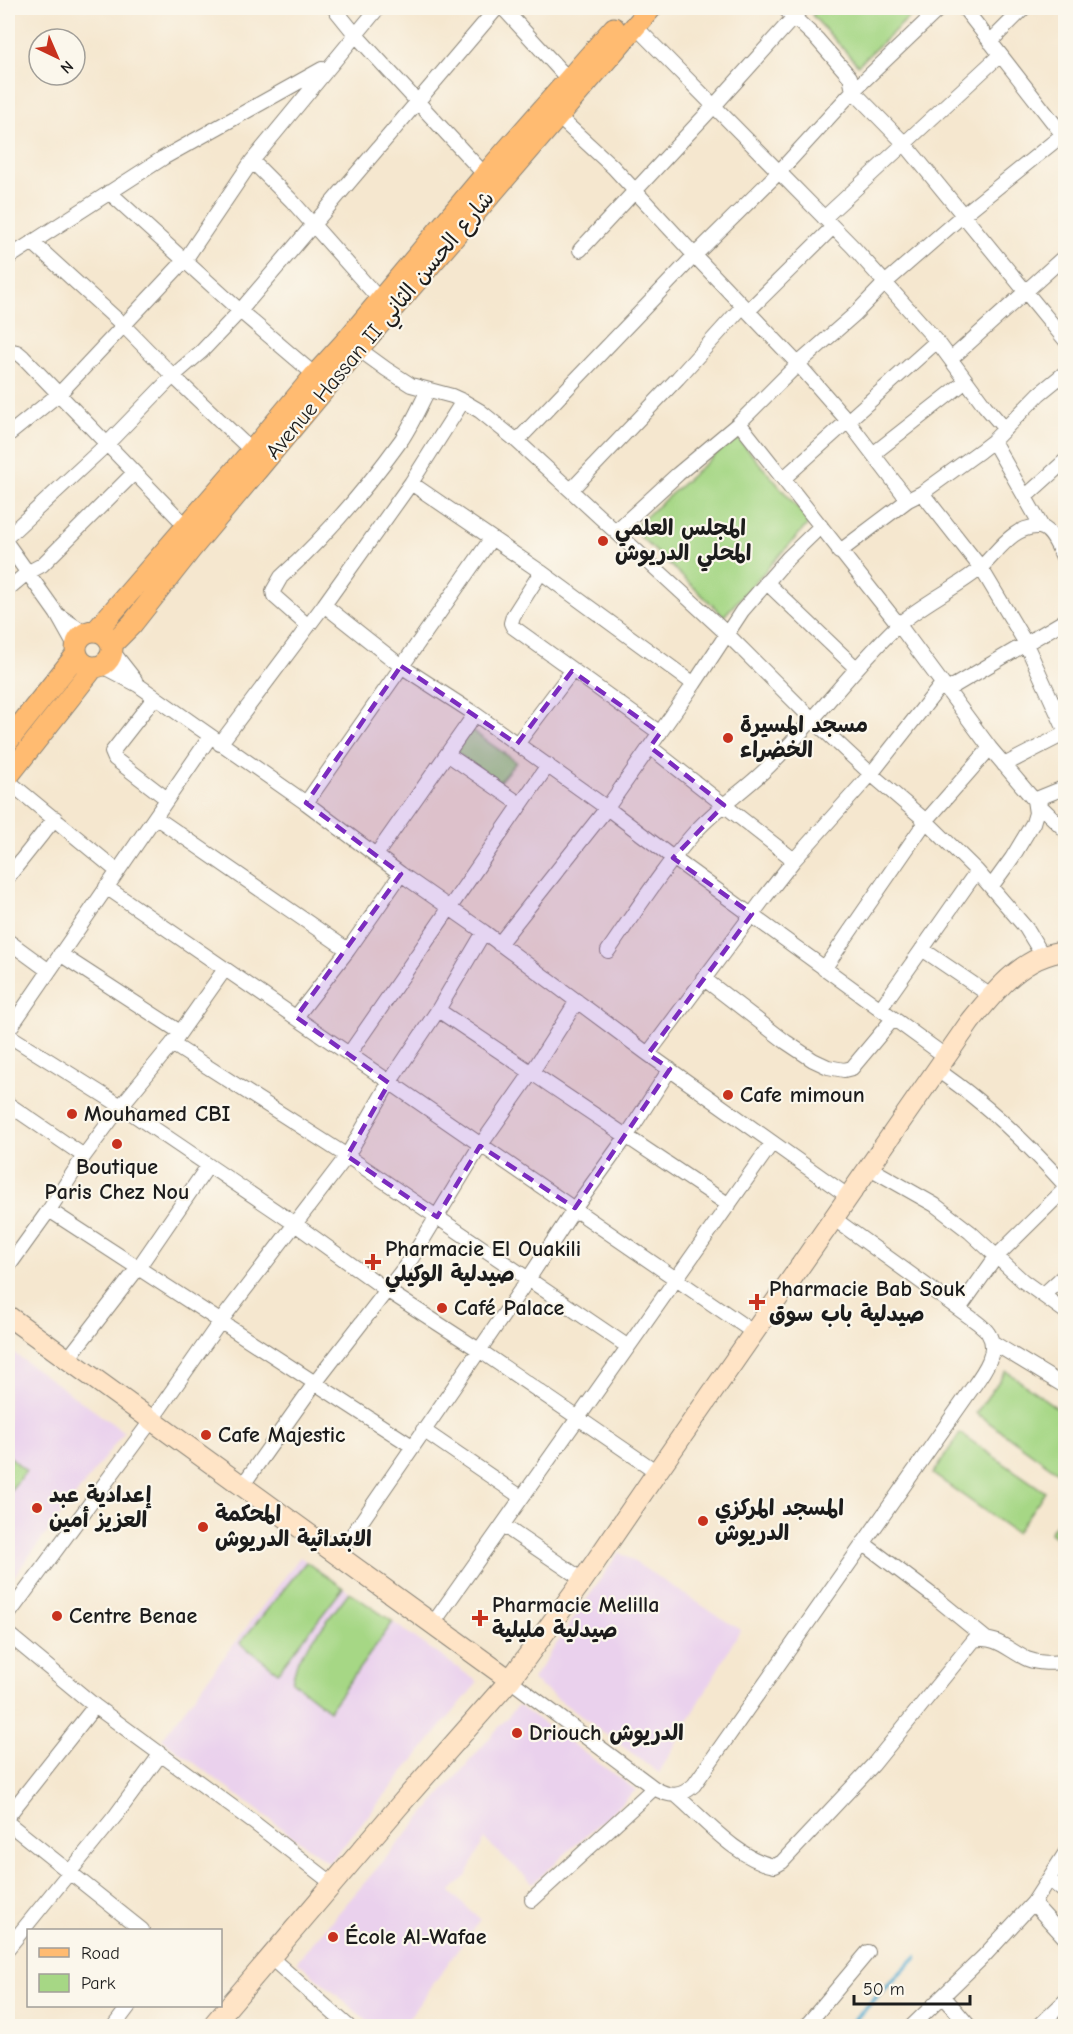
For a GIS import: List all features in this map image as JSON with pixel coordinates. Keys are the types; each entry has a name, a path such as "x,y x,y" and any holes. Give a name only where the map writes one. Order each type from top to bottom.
{"main road":[{"name":"Avenue Hassan II شارع الحسن الثاني","path":"8,776 94,649 187,527 315,375 353,344 380,300 485,176 551,111 568,80 633,17 651,8"},
{"name":"Avenue Hassan II شارع الحسن الثاني","path":"8,741 94,649 132,624 353,344 633,17"}],"street":[{"path":"334,8 485,176"},
{"path":"8,435 60,393 185,260 252,161 378,8"},
{"path":"8,536 107,444 240,311 496,8"},
{"path":"503,8 568,80"},
{"path":"517,441 695,255 779,172 853,91 940,8"},
{"path":"616,531 678,474 739,423 885,283 963,215 1064,136 964,8"},
{"path":"990,42 1024,8"},
{"path":"580,250 714,106 793,11 850,77 853,91 905,144 1065,340"},
{"path":"633,17 714,106 829,223 937,340 966,381 1005,429"},
{"path":"571,490 905,144 1000,55"},
{"path":"8,258 172,152 329,66"},
{"path":"551,111 614,167 798,364 847,420 908,500"},
{"path":"252,161 313,224 380,300"},
{"path":"109,192 240,311 315,375"},
{"path":"32,242 123,325 252,451"},
{"path":"951,359 1065,255"},
{"path":"783,478 937,340"},
{"path":"353,344 411,385 446,393 480,411 517,441 726,633 871,774 926,821 991,886 1026,928 1043,956"},
{"path":"8,349 23,357 60,393 187,527"},
{"path":"839,552 908,500 922,493 993,441 1039,394 1065,372"},
{"path":"873,454 966,381"},
{"path":"308,626 274,596 273,591 281,577 354,499 403,437 428,390"},
{"path":"463,401 411,483 324,605 167,799 116,870 8,1033 121,1106 295,1224 388,1291 479,1350 657,1472"},
{"path":"739,423 898,625 990,748 1034,800 1065,831"},
{"path":"993,441 1042,527 1047,530 1063,552"},
{"path":"1025,496 1065,460"},
{"path":"8,589 27,573 42,565 134,473"},
{"path":"411,483 541,572 694,684"},
{"path":"922,493 981,568 1025,642 1065,733 1004,765"},
{"path":"499,944 607,808 694,684 726,633 766,582 820,526"},
{"path":"608,951 673,858 712,814 765,770 813,720 856,668 898,625 962,583 981,568 1004,542 1028,529 1042,527"},
{"path":"306,803 491,539"},
{"path":"8,545 57,614 94,649 154,697 306,803 670,1070 849,1197"},
{"path":"541,572 513,616 511,623 518,631 572,671 660,733"},
{"path":"766,582 856,668"},
{"path":"324,605 401,666 548,765 893,1019 1002,1120 1065,1187 996,1257 959,1309"},
{"path":"648,1054 794,860 871,774 944,687 1065,620"},
{"path":"517,744 572,671"},
{"path":"154,697 112,752 115,759 167,799"},
{"path":"376,855 475,714"},
{"path":"650,747 794,860"},
{"path":"824,969 926,821 990,748"},
{"path":"447,753 520,804"},
{"path":"349,1054 548,765"},
{"path":"8,781 116,870"},
{"path":"1034,800 1065,787"},
{"path":"991,886 1012,858 1033,823 1036,813 1034,800"},
{"path":"155,817 348,950"},
{"path":"8,877 55,818"},
{"path":"880,1010 977,871"},
{"path":"296,1017 348,950 401,874"},
{"path":"106,887 753,1332"},
{"path":"8,1615 151,1421 220,1322 347,1156 389,1083 438,1010 484,932"},
{"path":"8,941 49,971"},
{"path":"922,949 991,996"},
{"path":"212,2026 226,2000 271,1958 510,1680 584,1580 753,1332 941,1063 991,996 1013,974 1043,956 1065,951"},
{"path":"60,954 176,1038 627,1346"},
{"path":"8,1266 49,1210 84,1156 176,1038 225,969"},
{"path":"703,978 786,1042 828,1067 844,1070 852,1068 893,1019"},
{"path":"242,1486 315,1383 411,1260 480,1146 532,1072 577,1001"},
{"path":"438,1010 729,1205"},
{"path":"339,1554 670,1070"},
{"path":"9,1109 84,1156"},
{"path":"432,1625 772,1143"},
{"path":"67,1360 138,1268 208,1166"},
{"path":"868,1167 935,1206 970,1232 996,1257 1065,1312"},
{"path":"49,1210 412,1446"},
{"path":"8,1316 339,1554 654,1788 665,1794 677,1796 684,1794 694,1785 992,1355 992,1342 988,1333 959,1309 833,1218"},
{"path":"1042,1295 1065,1274"},
{"path":"992,1342 1065,1388"},
{"path":"423,1430 521,1497"},
{"path":"504,1526 584,1580"},
{"path":"862,1543 985,1638"},
{"path":"8,1634 95,1706 333,1884"},
{"path":"677,1796 730,1843 752,1859 775,1866 782,1862 873,1765 974,1640 985,1638 995,1640 1026,1658 1040,1663 1065,1662"},
{"path":"8,1816 95,1706"},
{"path":"10,1940 116,1815 160,1755"},
{"path":"532,1900 654,1788"},
{"path":"8,1824 141,1929"},
{"path":"912,2026 1033,1903 1065,1852"},
{"path":"1049,1879 1065,1893"},
{"path":"1033,1903 1065,1939"},
{"path":"806,2026 868,1952"},
{"path":"271,1958 348,2026"},
{"path":"944,1996 969,2026"},
{"path":"1039,2026 1065,2000"},
{"path":"114,2026 128,2007"}],"highlighted area":[{"path":"401,666 517,744 572,671 660,733 650,747 724,805 673,858 752,914 648,1054 670,1069 575,1208 480,1146 437,1217 347,1156 389,1083 296,1017 401,874 306,803"}],"shaded area":[{"name":"إعدادية عبد العزيز أمين","path":"8,1349 124,1432 8,1584"},
{"path":"619,1552 740,1630 659,1773 532,1680"},
{"path":"300,1557 478,1682 329,1863 162,1739"},
{"path":"518,1705 636,1790 533,1883 484,1839 467,1875 450,1892 480,1919 403,2026 373,2026 297,1961"}],"green space":[{"path":"819,8 919,8 858,65 812,15"},
{"path":"736,436 810,522 724,616 632,529"},
{"path":"471,730 516,762 499,782 455,752"},
{"path":"1006,1371 1065,1414 1065,1464 1059,1473 976,1413"},
{"path":"960,1433 1045,1492 1016,1533 933,1474"},
{"path":"8,1455 26,1471 8,1493"},
{"path":"1065,1511 1066,1544 1050,1533"},
{"path":"306,1562 343,1588 278,1672 240,1643"},
{"path":"349,1592 393,1622 329,1710 292,1681 298,1659"}],"waterway":[{"path":"848,2026 916,1957"}],"place":[{"name":"المجلس العلمي المحلي الدريوش","path":"603,541"},
{"name":"مسجد المسيرة الخضراء","path":"728,738"},
{"name":"Cafe mimoun","path":"728,1095"},
{"name":"Mouhamed CBI","path":"72,1114"},
{"name":"Boutique Paris Chez Nou","path":"117,1144"},
{"name":"Pharmacie El Ouakili صيدلية الوكيلي","path":"373,1262"},
{"name":"Pharmacie Bab Souk صيدلية باب سوق","path":"757,1302"},
{"name":"Café Palace","path":"442,1308"},
{"name":"Cafe Majestic","path":"206,1435"},
{"name":"إعدادية عبد العزيز أمين","path":"37,1508"},
{"name":"المسجد المركزي الدريوش","path":"703,1521"},
{"name":"المحكمة الابتدائية الدريوش","path":"203,1527"},
{"name":"Centre Benae","path":"57,1616"},
{"name":"Pharmacie Melilla صيدلية مليلية","path":"480,1618"},
{"name":"Driouch الدريوش","path":"517,1733"},
{"name":"École Al-Wafae","path":"333,1937"}]}
